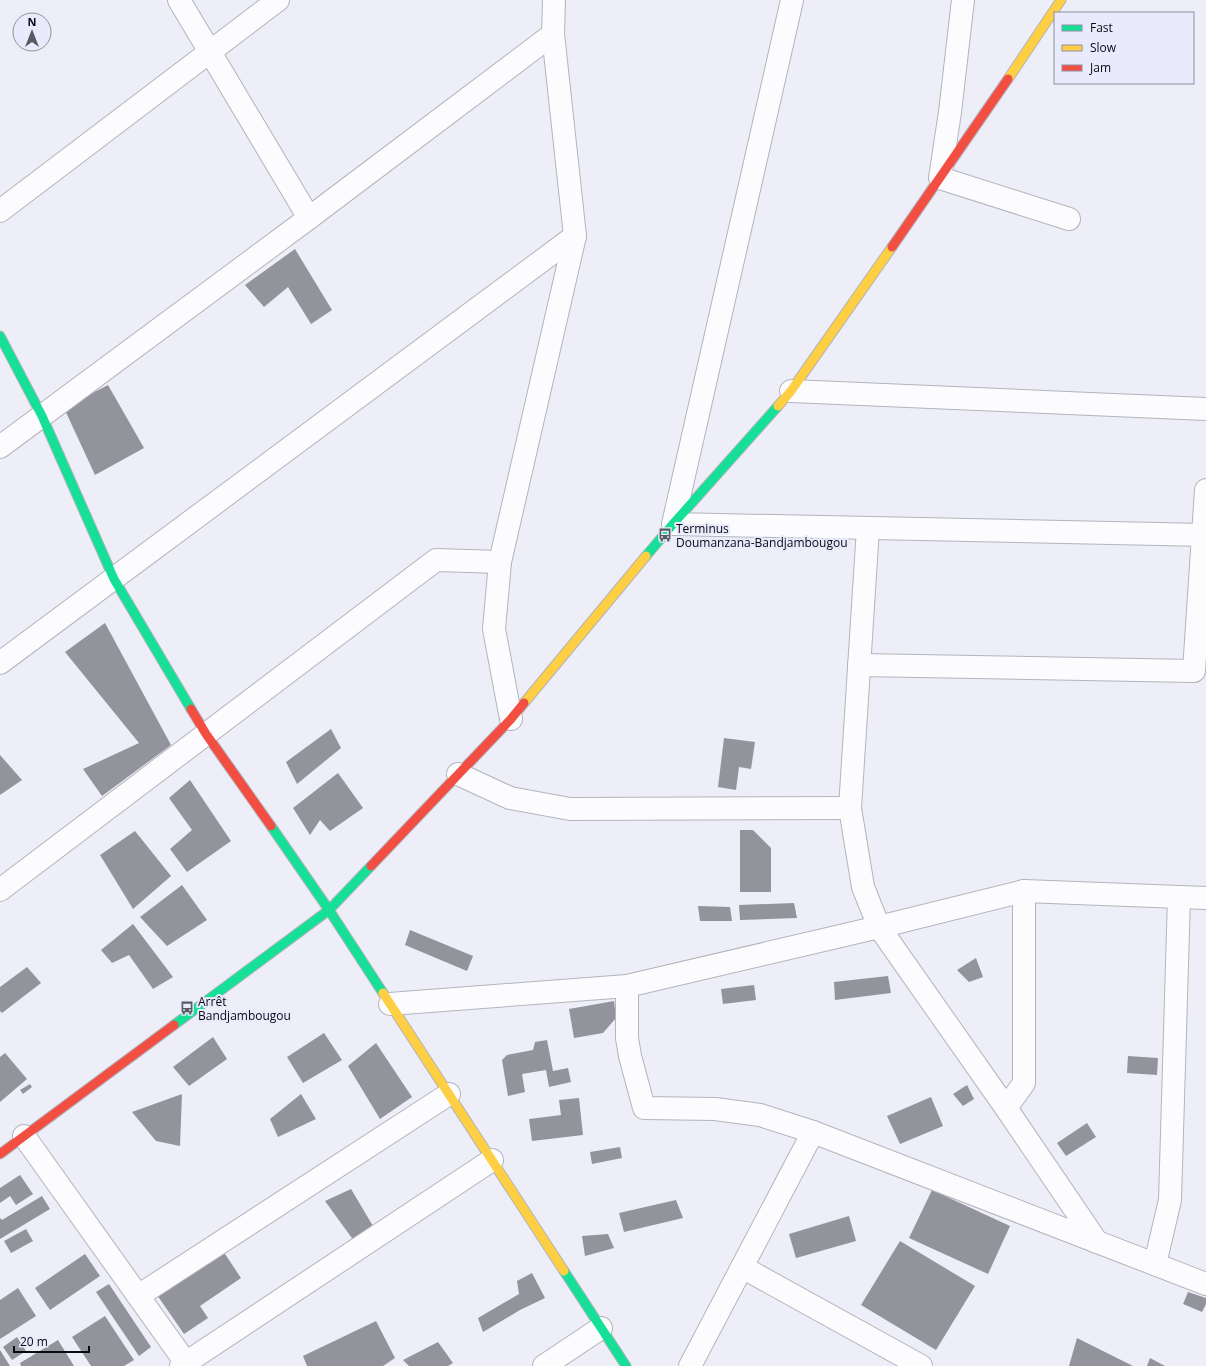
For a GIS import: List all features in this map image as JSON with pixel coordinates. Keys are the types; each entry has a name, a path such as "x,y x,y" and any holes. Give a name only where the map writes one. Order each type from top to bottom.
{"street":[{"path":"179,0 309,218"},
{"path":"0,211 278,0"},
{"path":"510,719 494,629 500,562 575,236 553,34 554,0"},
{"path":"673,524 792,0"},
{"path":"940,178 950,112 963,0"},
{"path":"0,1154 329,910 510,719 673,524 791,391 940,178 1061,0"},
{"path":"0,447 309,218 553,34"},
{"path":"940,178 1069,219"},
{"path":"0,664 575,236"},
{"path":"0,336 42,416 114,578 206,734 329,910 626,1366"},
{"path":"791,391 1206,409"},
{"path":"859,665 1194,671 1206,490"},
{"path":"673,524 1204,535"},
{"path":"868,528 850,808 864,887 879,927 1006,1108 1097,1242"},
{"path":"0,890 436,560 500,562"},
{"path":"458,774 510,798 570,809 850,808"},
{"path":"390,1004 627,986 879,927 1024,891 1206,898"},
{"path":"1006,1108 1024,1083 1024,891"},
{"path":"1155,1264 1170,1200 1179,897"},
{"path":"627,986 627,1038 630,1056 644,1108 715,1109 760,1115 813,1132 1206,1284"},
{"path":"138,1296 449,1094"},
{"path":"690,1366 813,1132"},
{"path":"24,1136 138,1296 183,1364 492,1160"},
{"path":"742,1267 921,1366"},
{"path":"544,1366 601,1328"}],"building":[{"path":"295,249 332,310 311,324 288,287 264,307 245,285"},
{"path":"108,385 144,448 95,475 64,408"},
{"path":"105,623 171,745 102,796 83,769 139,743 65,652"},
{"path":"331,729 341,748 297,784 286,762"},
{"path":"724,738 755,742 751,769 739,767 736,790 718,787"},
{"path":"0,755 22,780 0,795"},
{"path":"338,773 363,808 330,831 320,820 310,835 293,808"},
{"path":"190,780 231,841 187,872 170,849 192,830 169,798"},
{"path":"740,830 753,830 771,848 771,892 740,892"},
{"path":"135,831 171,876 133,909 100,855"},
{"path":"182,885 207,920 167,946 140,917"},
{"path":"794,903 797,918 740,920 739,905"},
{"path":"698,906 730,907 732,921 700,921"},
{"path":"133,924 173,977 153,989 129,955 112,963 101,950"},
{"path":"410,930 473,956 467,971 405,945"},
{"path":"976,958 983,977 969,982 957,970"},
{"path":"27,967 41,983 2,1013 0,1011 0,987"},
{"path":"888,976 891,993 835,1000 834,982"},
{"path":"754,985 756,1000 723,1004 721,989"},
{"path":"614,1001 616,1018 603,1033 574,1038 569,1009"},
{"path":"324,1033 342,1060 303,1083 287,1057"},
{"path":"213,1037 227,1059 189,1086 173,1067"},
{"path":"547,1040 553,1071 568,1068 571,1082 549,1087 546,1070 522,1074 525,1092 508,1096 502,1060 507,1055 533,1050 535,1042"},
{"path":"376,1043 412,1097 380,1119 348,1066"},
{"path":"5,1053 27,1079 0,1102 0,1057"},
{"path":"1128,1056 1158,1058 1157,1075 1127,1073"},
{"path":"30,1084 32,1087 23,1094 20,1090"},
{"path":"967,1085 974,1099 963,1106 953,1094"},
{"path":"182,1094 180,1146 156,1141 132,1112"},
{"path":"301,1094 316,1119 278,1137 270,1119"},
{"path":"931,1097 943,1126 900,1144 887,1116"},
{"path":"579,1098 583,1135 532,1141 529,1119 561,1115 559,1100"},
{"path":"1087,1123 1096,1137 1066,1156 1057,1143"},
{"path":"620,1147 622,1158 592,1164 590,1152"},
{"path":"20,1175 33,1194 16,1205 10,1196 0,1203 0,1188"},
{"path":"351,1189 373,1226 354,1241 325,1201"},
{"path":"932,1190 1010,1226 988,1274 909,1238"},
{"path":"42,1196 50,1209 0,1239 0,1218 2,1220"},
{"path":"676,1200 683,1218 624,1232 619,1213"},
{"path":"849,1216 856,1241 796,1258 789,1234"},
{"path":"26,1229 33,1241 11,1253 4,1241"},
{"path":"608,1234 614,1248 585,1256 582,1236"},
{"path":"900,1241 975,1286 936,1350 861,1305"},
{"path":"223,1251 241,1278 200,1306 208,1318 184,1334 157,1295"},
{"path":"85,1254 100,1276 50,1310 35,1288"},
{"path":"532,1273 545,1298 520,1310 483,1332 478,1318 519,1294 517,1281"},
{"path":"109,1284 151,1347 139,1356 96,1292"},
{"path":"18,1288 36,1316 0,1339 0,1300"},
{"path":"1188,1292 1206,1298 1206,1304 1202,1312 1183,1304"},
{"path":"105,1316 134,1360 124,1366 91,1366 72,1337"},
{"path":"376,1321 395,1358 383,1366 307,1366 303,1356"},
{"path":"17,1337 26,1351 12,1360 3,1347"},
{"path":"1077,1338 1133,1366 1069,1366"},
{"path":"58,1340 74,1366 21,1366 20,1363"},
{"path":"438,1342 453,1363 448,1366 409,1366 403,1360"},
{"path":"0,1350 10,1366 0,1366"},
{"path":"1150,1358 1165,1366 1147,1366"}],"traffic: fast":[{"path":"0,336 42,416 114,579 191,709"},
{"path":"646,556 778,406"},
{"path":"271,826 329,910 383,993"},
{"path":"174,1025 329,910 371,866"},
{"path":"564,1271 626,1366"}],"traffic: slow":[{"path":"1008,79 1061,0"},
{"path":"778,406 791,391 892,247"},
{"path":"524,703 646,556"},
{"path":"383,993 564,1271"}],"traffic: jam":[{"path":"892,247 1008,79"},
{"path":"371,866 511,719 524,703"},
{"path":"191,709 206,734 271,826"},
{"path":"0,1154 174,1025"}],"place":[{"name":"Terminus Doumanzana-Bandjambougou","path":"665,535"},
{"name":"Arrêt Bandjambougou","path":"187,1008"}]}
